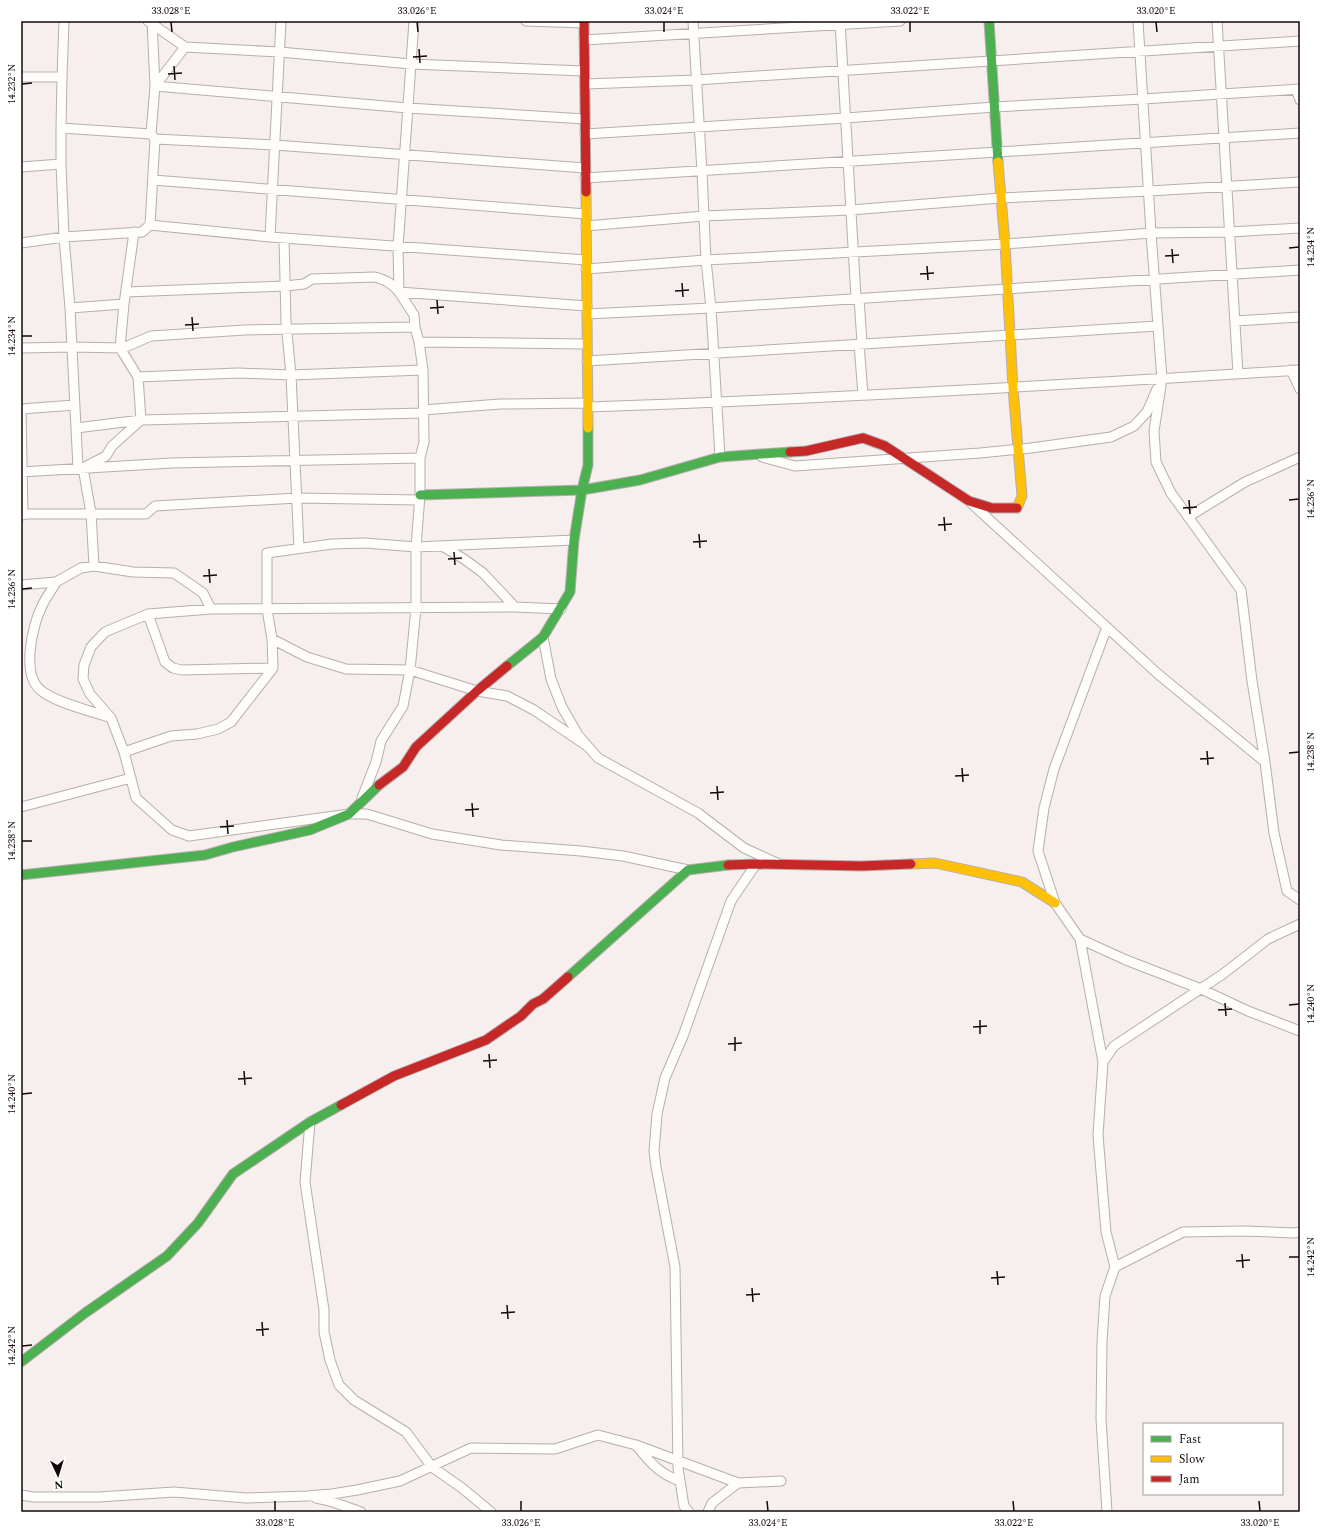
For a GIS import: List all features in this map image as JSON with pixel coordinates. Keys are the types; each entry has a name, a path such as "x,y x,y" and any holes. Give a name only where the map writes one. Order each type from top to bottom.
{"street":[{"path":"64,21 61,128 64,237 70,308 76,428 81,468 91,513 94,566"},
{"path":"270,237 281,21"},
{"path":"399,292 398,247 414,21"},
{"path":"21,875 205,855 233,847 310,830 349,814 360,801 403,767 416,747 476,691 543,637 561,609 570,592 574,540 582,490 588,465 584,22 526,21"},
{"path":"693,21 706,260 711,308 720,456"},
{"path":"584,40 694,34 840,23 900,21"},
{"path":"969,501 992,508 1018,508 1022,496 1013,388 1005,244 996,153 989,21"},
{"path":"1138,21 1151,233 1162,379 1154,431 1156,462 1171,493 1241,590 1252,681 1265,762 1274,833 1287,891 1300,900"},
{"path":"1217,21 1238,374"},
{"path":"150,22 185,47 280,52 411,64 584,70"},
{"path":"21,243 64,237 142,232 150,225 153,180 155,86 150,22"},
{"path":"840,23 863,395"},
{"path":"584,84 696,80 1300,41"},
{"path":"155,86 185,47"},
{"path":"21,77 62,77"},
{"path":"155,86 278,98 408,108 585,118"},
{"path":"585,134 700,128 994,107 1298,89 1300,100"},
{"path":"61,128 585,168"},
{"path":"585,178 702,172 1300,133"},
{"path":"21,167 61,164"},
{"path":"153,180 586,214"},
{"path":"586,226 704,216 851,210 1000,198 1300,182"},
{"path":"150,225 586,265 1005,244 1151,233 1230,232 1300,228"},
{"path":"134,232 124,304 120,348 138,377 141,420"},
{"path":"284,238 287,330 296,460 299,548"},
{"path":"399,292 587,310 711,308 1300,270"},
{"path":"126,292 285,286 304,284 312,279 375,277 385,279 394,286 414,316 423,370 424,442 420,458 420,497 416,547 416,608 410,670 403,706 381,741 376,762 360,801"},
{"path":"70,308 124,304"},
{"path":"1235,321 1300,317"},
{"path":"587,361 1158,326"},
{"path":"21,348 71,346 120,348 151,336 245,330 415,327"},
{"path":"419,342 586,344"},
{"path":"138,377 238,373 291,375 423,370"},
{"path":"76,428 141,420 423,412 500,404 588,405 717,403 1013,388 1295,370 1300,389"},
{"path":"752,454 794,466 1018,450 1110,437 1134,426 1147,412 1162,379"},
{"path":"75,405 21,409 22,515 91,513 120,515 146,514 155,506 298,498 420,497 582,490 640,480 720,456 806,451 863,438 885,446 969,501 1158,674 1265,762"},
{"path":"81,468 106,456 112,446 141,420"},
{"path":"1188,517 1245,482 1300,457"},
{"path":"21,472 172,463 420,458"},
{"path":"124,752 171,736 197,734 218,729 231,722 273,668 272,639 267,609 267,553 332,544 366,542 416,547 574,540"},
{"path":"442,546 464,559 483,573 515,607"},
{"path":"21,585 56,582 81,568 94,566 133,572 174,573 203,593 211,609"},
{"path":"56,582 42,605 35,625 30,647 30,667 34,680 42,692 53,698 111,718"},
{"path":"561,609 515,607 211,609 148,614 105,632 91,647 84,666 83,679 90,694 111,718 124,752 136,798 172,830 189,836 349,814 368,814 432,834 486,843 623,856 688,870 726,865 756,864 861,866 935,862 1022,882 1055,903"},
{"path":"148,614 165,662 173,668 182,670 273,668"},
{"path":"1107,627 1054,769 1044,808 1038,851 1055,903 1080,939 1104,1062 1098,1135 1106,1232 1115,1267 1105,1296 1102,1342 1101,1419 1107,1512"},
{"path":"543,637 551,679 562,707 578,735 598,758 698,813 744,848 780,864"},
{"path":"272,639 307,657 346,669 410,670 476,691 507,696 534,710 587,746"},
{"path":"21,807 131,778"},
{"path":"689,1512 684,1506 678,1461 675,1267 654,1151 657,1114 665,1078 683,1036 731,901 756,864"},
{"path":"21,1362 85,1313 167,1256 198,1223 233,1174 310,1122 394,1076 486,1040 521,1016 533,1004 543,998 688,870"},
{"path":"1104,1062 1114,1046 1223,974 1268,939 1300,924"},
{"path":"1080,939 1126,960 1201,989 1248,1011 1300,1030"},
{"path":"310,1122 305,1182 324,1310 324,1332 330,1360 339,1385 354,1400 406,1432 432,1467 462,1488 491,1512"},
{"path":"1115,1267 1183,1232 1300,1232"},
{"path":"21,1495 34,1498 99,1497 174,1492 246,1498 307,1496 357,1490 400,1481 421,1470 432,1467 472,1448 555,1448 598,1435 636,1445 738,1483 781,1481"},
{"path":"636,1445 653,1466 670,1478 680,1481"},
{"path":"708,1512 712,1504 738,1483"},
{"path":"307,1496 330,1501 361,1512"}],"traffic: fast":[{"path":"989,21 998,162"},
{"path":"507,666 543,637 570,592 574,540 582,490 588,465 588,428"},
{"path":"420,495 582,490 640,480 720,457 790,452"},
{"path":"21,875 205,855 233,847 310,830 349,814 379,785"},
{"path":"568,977 688,870 728,865"},
{"path":"21,1362 85,1313 167,1256 198,1223 233,1174 310,1122 341,1105"}],"traffic: slow":[{"path":"998,162 1005,244 1013,388 1022,496 1017,508"},
{"path":"586,192 588,428"},
{"path":"911,864 935,863 1022,882 1055,903"}],"traffic: jam":[{"path":"584,21 586,192"},
{"path":"790,452 806,451 863,438 885,446 969,501 992,508 1017,508"},
{"path":"379,785 403,767 416,747 477,691 507,666"},
{"path":"728,865 756,864 861,866 911,864"},
{"path":"341,1105 394,1076 486,1040 521,1016 533,1004 543,999 568,977"}]}
